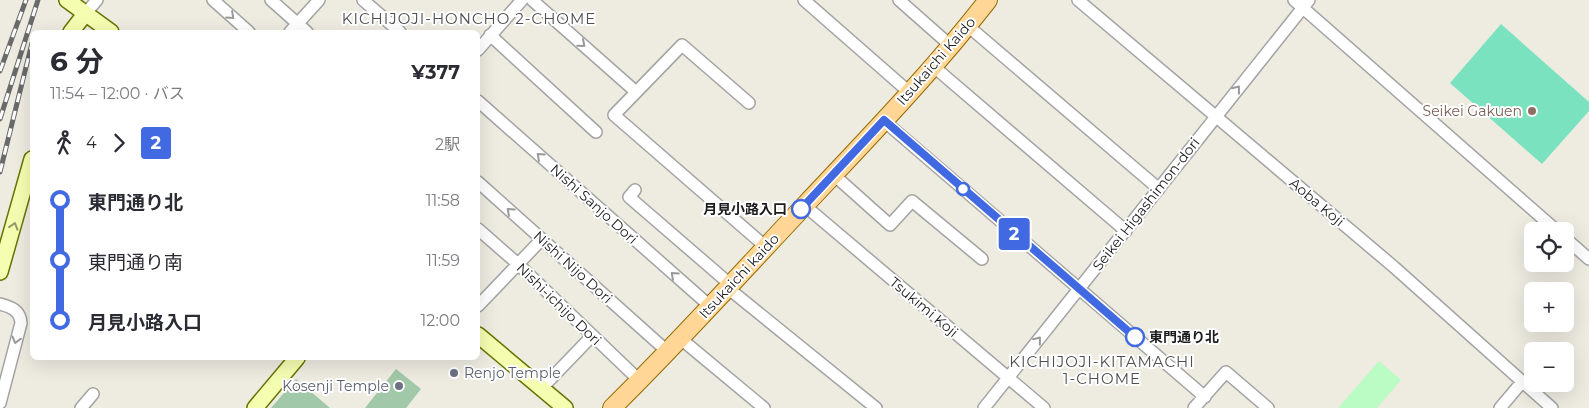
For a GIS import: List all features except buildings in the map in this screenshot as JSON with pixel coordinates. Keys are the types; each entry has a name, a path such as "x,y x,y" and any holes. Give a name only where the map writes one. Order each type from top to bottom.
{"main road":[{"path":"67,0 108,30"},
{"name":"Itsukaichi Kaido","path":"884,120 951,46 988,0"},
{"path":"73,30 85,14"},
{"name":"Itsukaichi kaido","path":"612,408 681,339 884,120"},
{"path":"0,272 30,166"},
{"path":"480,337 565,408"},
{"path":"255,408 295,360"}],"street":[{"path":"85,14 97,0"},
{"path":"213,0 247,30"},
{"path":"271,0 294,28 320,0"},
{"path":"364,0 398,30"},
{"path":"480,48 522,0"},
{"path":"532,0 635,91"},
{"path":"804,0 909,92"},
{"path":"899,0 951,46"},
{"name":"Aoba Koji","path":"1078,0 1394,267 1552,408"},
{"path":"1302,3 1548,222"},
{"name":"Seikei Higashimon-dori","path":"984,408 1217,116 1302,3"},
{"path":"968,26 1159,189"},
{"path":"490,35 596,132"},
{"path":"749,103 682,45 635,91 614,115 766,247"},
{"path":"933,66 1126,231"},
{"name":"Nishi Sanjo Dori","path":"480,103 711,307"},
{"path":"884,120 1205,397"},
{"path":"834,174 890,225 912,201 982,259"},
{"name":"Nishi Nijo Dori","path":"480,184 668,352"},
{"path":"634,190 629,197 730,287 734,293 876,408"},
{"name":"Tsukimi Koji","path":"804,205 1044,408"},
{"name":"Nishi-ichijo Dori","path":"480,231 518,264 640,381"},
{"path":"480,304 542,239"},
{"path":"1574,246 1589,259"},
{"path":"0,304 14,309 19,315 21,323 0,403"},
{"path":"541,389 592,336"},
{"path":"681,339 764,408"},
{"path":"1194,408 1226,372 1268,408"},
{"path":"1500,408 1522,382"},
{"path":"81,408 93,394"}],"green space":[{"path":"1501,24 1589,102 1589,111 1542,164 1450,83"},
{"path":"1379,361 1401,380 1377,408 1338,408"},
{"name":"Kosenji Temple","path":"396,369 421,389 406,408 365,408"},
{"path":"296,379 330,408 271,408"}],"railway":[{"path":"0,71 26,0"},
{"path":"0,119 38,0"},
{"path":"0,172 30,51"}],"bus line":[{"name":"2","path":"801,209 884,120 1135,337"}],"place":[{"name":"Seikei Gakuen","path":"1532,111"},
{"name":"月見小路入口","path":"801,209"},
{"name":"東門通り北","path":"1135,337"},
{"name":"Renjo Temple","path":"454,373"},
{"name":"Kosenji Temple","path":"399,386"}],"district":[{"name":"KICHIJOJI-HONCHO 2-CHOME","path":"469,18"},
{"name":"KICHIJOJI-KITAMACHI 1-CHOME","path":"1102,370"}]}
